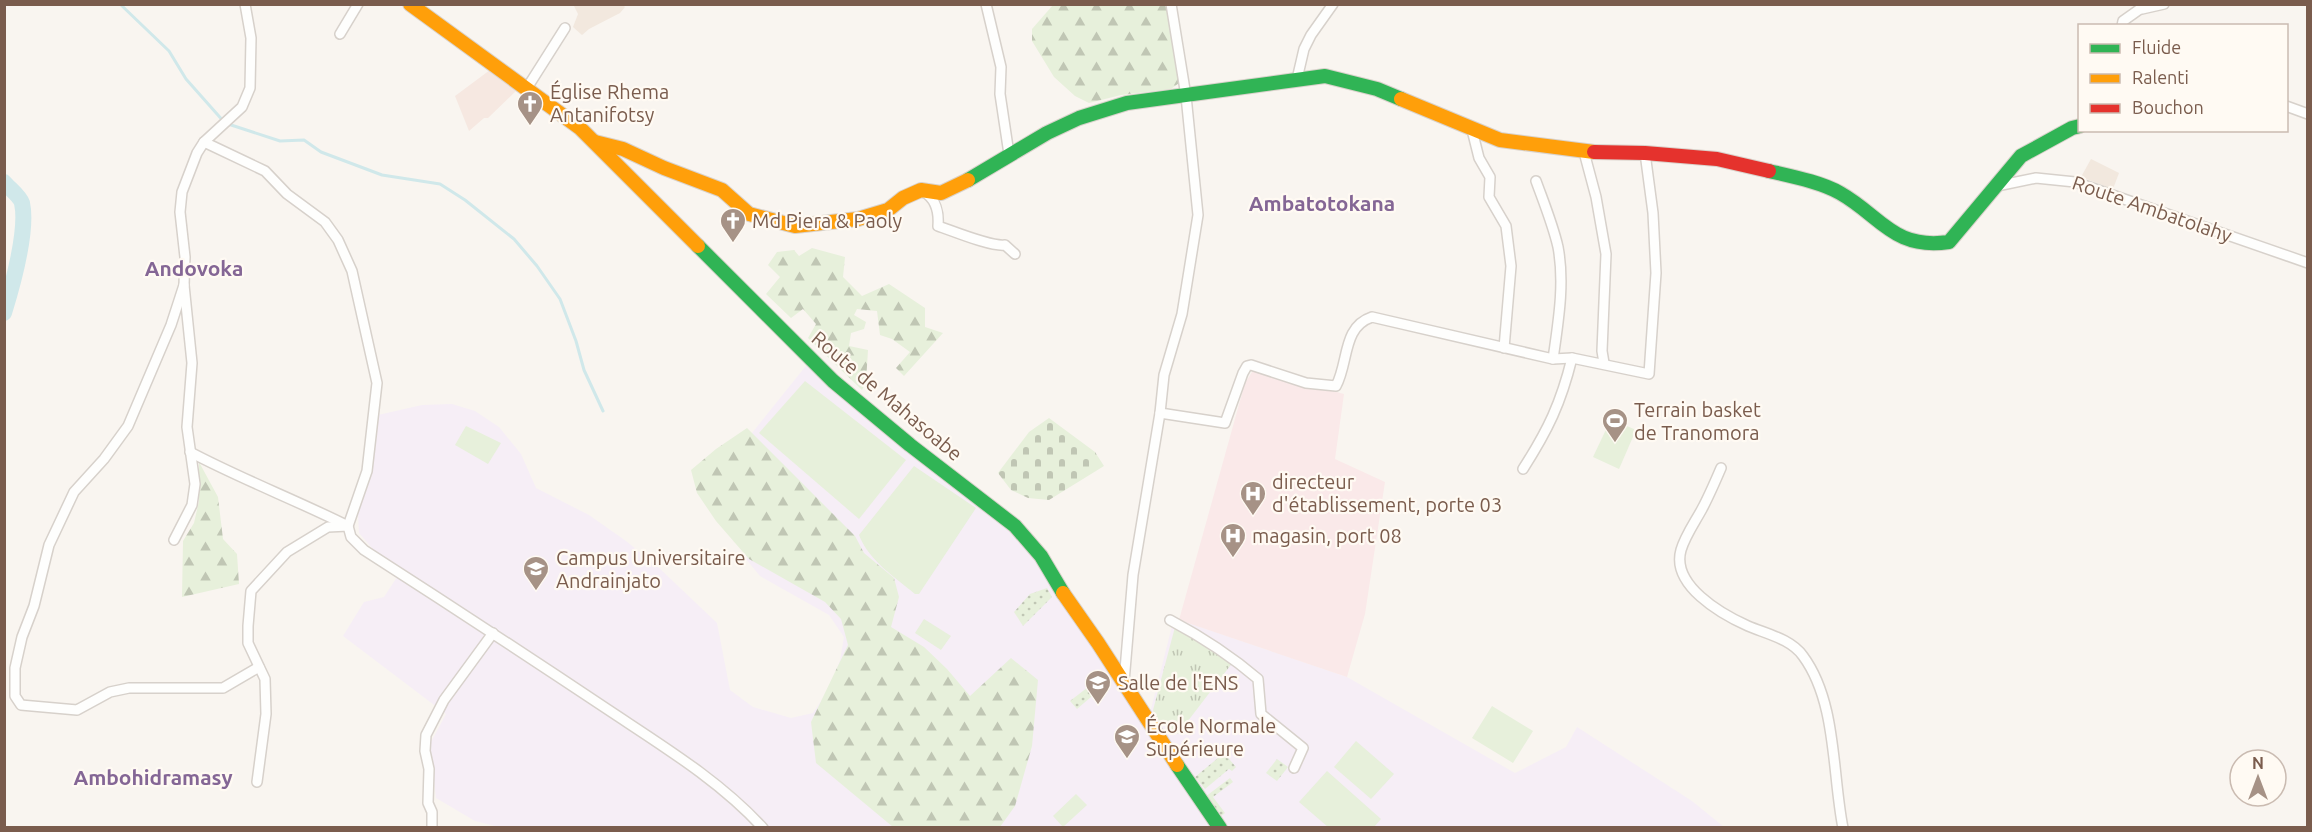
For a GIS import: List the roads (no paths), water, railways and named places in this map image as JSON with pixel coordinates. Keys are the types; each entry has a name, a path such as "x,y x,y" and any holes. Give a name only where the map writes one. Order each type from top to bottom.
{"street":[{"path":"174,540 192,506 195,484 186,427 192,363 184,285 185,257 180,212 182,192 196,153 204,142 242,106 250,88 251,38 246,4"},
{"path":"340,34 358,4"},
{"name":"Route de Mahasoabe","path":"410,4 580,128 634,185 702,249 833,381 1015,526 1041,556 1064,595 1220,828"},
{"path":"986,4 1001,67 1000,94 1009,154"},
{"path":"1124,685 1133,575 1160,413 1164,375 1182,314 1198,215 1186,96 1171,4"},
{"path":"1297,79 1304,49 1333,4"},
{"path":"2122,24 2123,21 2144,7 2164,4"},
{"path":"526,88 565,28"},
{"path":"595,142 623,149 664,168 722,190 749,214 795,226 858,219 888,210 903,198 921,190 941,193 964,183 1009,154 1079,118 1126,103 1325,76 1357,82 1377,89 1500,140 1584,152 1645,153 1717,159 1792,176 1839,192 1891,232 1928,245 1949,242 2021,156 2078,126"},
{"path":"2288,107 2307,114"},
{"path":"1472,130 1479,158 1490,177 1489,197 1506,226 1511,266 1504,348"},
{"path":"204,142 265,171 287,194 325,222 338,240 352,271 377,383 367,471 348,526 351,537 364,550 493,633 715,783 759,826"},
{"path":"1584,152 1596,197 1606,254 1602,351 1604,363"},
{"path":"1160,413 1226,423 1243,373 1247,366 1251,365 1306,383 1336,386 1343,373 1346,352 1353,330 1363,320 1372,317 1553,359 1572,358 1604,363 1648,374 1656,273 1653,213 1645,153"},
{"name":"Route Ambatolahy","path":"1994,186 2036,178 2075,182 2307,262"},
{"path":"1536,181 1552,224 1558,250 1560,307 1553,359"},
{"path":"921,190 930,195 935,204 939,217 938,226 981,242 999,246 1005,244 1015,254"},
{"path":"184,285 171,325 128,426 97,467 74,492 49,545 15,668 15,696 21,705 77,710 110,692 129,688 222,687 259,667"},
{"path":"1523,469 1545,435 1556,412 1572,358"},
{"path":"190,452 225,471 300,502 348,526"},
{"path":"1721,468 1680,552 1682,569 1690,588 1712,605 1748,626 1778,636 1802,653 1814,672 1832,729 1837,796 1843,828"},
{"path":"257,782 266,714 265,679 248,643 251,591 287,552 328,528 348,526"},
{"path":"1170,620 1203,636 1258,679 1261,714 1303,748 1294,768"},
{"path":"432,828 432,812 428,803 430,785 425,751 426,735 444,700 493,633"}],"waterway":[{"path":"120,4 169,51 186,79 225,123 280,141 304,140 321,152 382,175 440,184 465,200 514,239 537,266 560,299 584,370 603,411"},
{"path":"4,182 21,200 23,214 18,258 4,313"}],"place":[{"name":"Église Rhema Antanifotsy","path":"530,127"},
{"name":"Md Piera & Paoly","path":"733,244"},
{"name":"Terrain basket de Tranomora","path":"1615,444"},
{"name":"directeur d'établissement, porte 03","path":"1253,517"},
{"name":"magasin, port 08","path":"1233,559"},
{"name":"Campus Universitaire Andrainjato","path":"536,592"},
{"name":"Salle de l'ENS","path":"1098,706"},
{"name":"École Normale Supérieure","path":"1127,760"}],"district":[{"name":"Ambatotokana","path":"1322,204"},
{"name":"Andovoka","path":"194,269"},
{"name":"Ambohidramasy","path":"153,778"}]}
